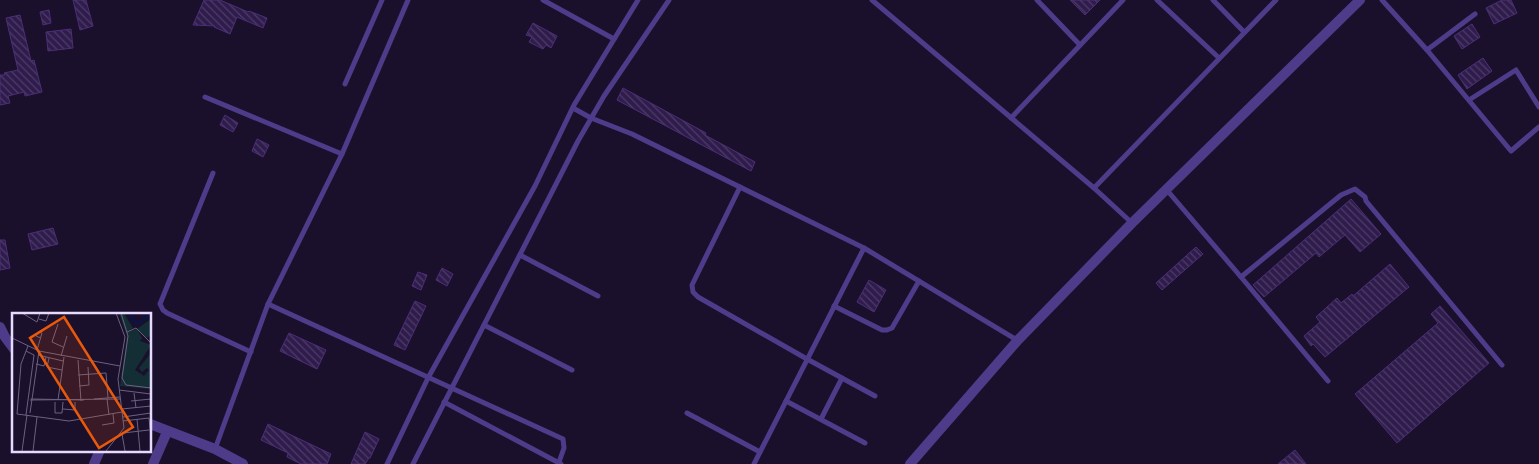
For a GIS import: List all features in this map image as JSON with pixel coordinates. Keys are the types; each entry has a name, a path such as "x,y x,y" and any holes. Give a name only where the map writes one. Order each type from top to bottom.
{"street":[{"path":"910,464 1018,340 1132,222 1357,1"},
{"path":"0,327 2,341"},
{"path":"151,424 215,449 243,464"},
{"path":"153,464 167,432"},
{"path":"94,464 99,452"}],"lane":[{"path":"345,84 382,0"},
{"path":"215,449 268,304 342,154 408,0"},
{"path":"543,0 614,39"},
{"path":"387,464 428,378 535,186 573,108 638,0"},
{"path":"413,464 591,118 669,0"},
{"path":"872,0 1132,222"},
{"path":"1038,0 1080,45"},
{"path":"1011,118 1123,0"},
{"path":"1157,0 1219,58"},
{"path":"1213,0 1244,32"},
{"path":"1094,188 1276,0"},
{"path":"1382,0 1427,50 1511,151 1539,127"},
{"path":"1427,50 1474,14"},
{"path":"1469,100 1516,70 1539,107"},
{"path":"205,97 342,154"},
{"path":"573,108 591,118 632,134 864,248 1018,340"},
{"path":"213,172 160,304 167,313 251,352"},
{"path":"740,188 692,285 693,292 698,297 875,396"},
{"path":"1166,189 1328,381"},
{"path":"1241,277 1341,195 1355,189 1365,197 1366,201 1502,365"},
{"path":"754,464 864,248"},
{"path":"520,255 598,296"},
{"path":"834,306 882,330 887,330 892,328 919,282"},
{"path":"268,304 563,439 564,448 560,463 444,402"},
{"path":"484,325 572,370"},
{"path":"821,419 842,378"},
{"path":"786,401 865,443"},
{"path":"687,413 760,452"}],"building":[{"path":"73,0 86,0 93,26 80,30"},
{"path":"204,0 220,0 267,18 263,28 237,17 230,34 215,26 193,25"},
{"path":"1070,0 1100,0 1085,15"},
{"path":"1502,0 1511,0 1517,13 1494,24 1486,8"},
{"path":"49,10 51,23 43,25 40,12"},
{"path":"20,15 31,61 34,60 42,92 25,96 24,92 8,96 10,103 0,105 0,75 18,70 6,18"},
{"path":"533,23 557,36 551,48 546,45 543,49 529,42 532,37 526,35"},
{"path":"1472,24 1480,37 1462,49 1454,36"},
{"path":"71,29 73,48 48,51 46,32"},
{"path":"1483,58 1492,71 1467,89 1458,75"},
{"path":"623,88 755,162 751,171 617,100"},
{"path":"225,115 238,123 233,132 220,125"},
{"path":"257,139 269,145 263,157 252,151"},
{"path":"1351,199 1381,234 1360,252 1345,235 1319,257 1316,253 1264,297 1253,285"},
{"path":"53,228 58,244 32,250 28,234"},
{"path":"0,240 5,240 10,268 0,270"},
{"path":"1196,247 1203,254 1162,290 1156,283"},
{"path":"1390,264 1409,287 1325,357 1313,344 1311,346 1304,336 1320,322 1316,317 1337,298 1341,303 1352,294 1353,296"},
{"path":"442,268 453,274 447,286 436,280"},
{"path":"418,272 427,275 421,290 412,286"},
{"path":"869,280 886,290 874,312 857,302"},
{"path":"415,301 426,306 405,350 394,345"},
{"path":"1440,306 1489,363 1397,443 1355,394 1438,323 1431,314"},
{"path":"289,333 326,350 317,369 280,351"},
{"path":"268,424 331,454 327,464 301,464 287,457 288,453 261,440"},
{"path":"365,432 379,439 365,464 351,464"},
{"path":"1295,450 1306,464 1278,464"}]}
